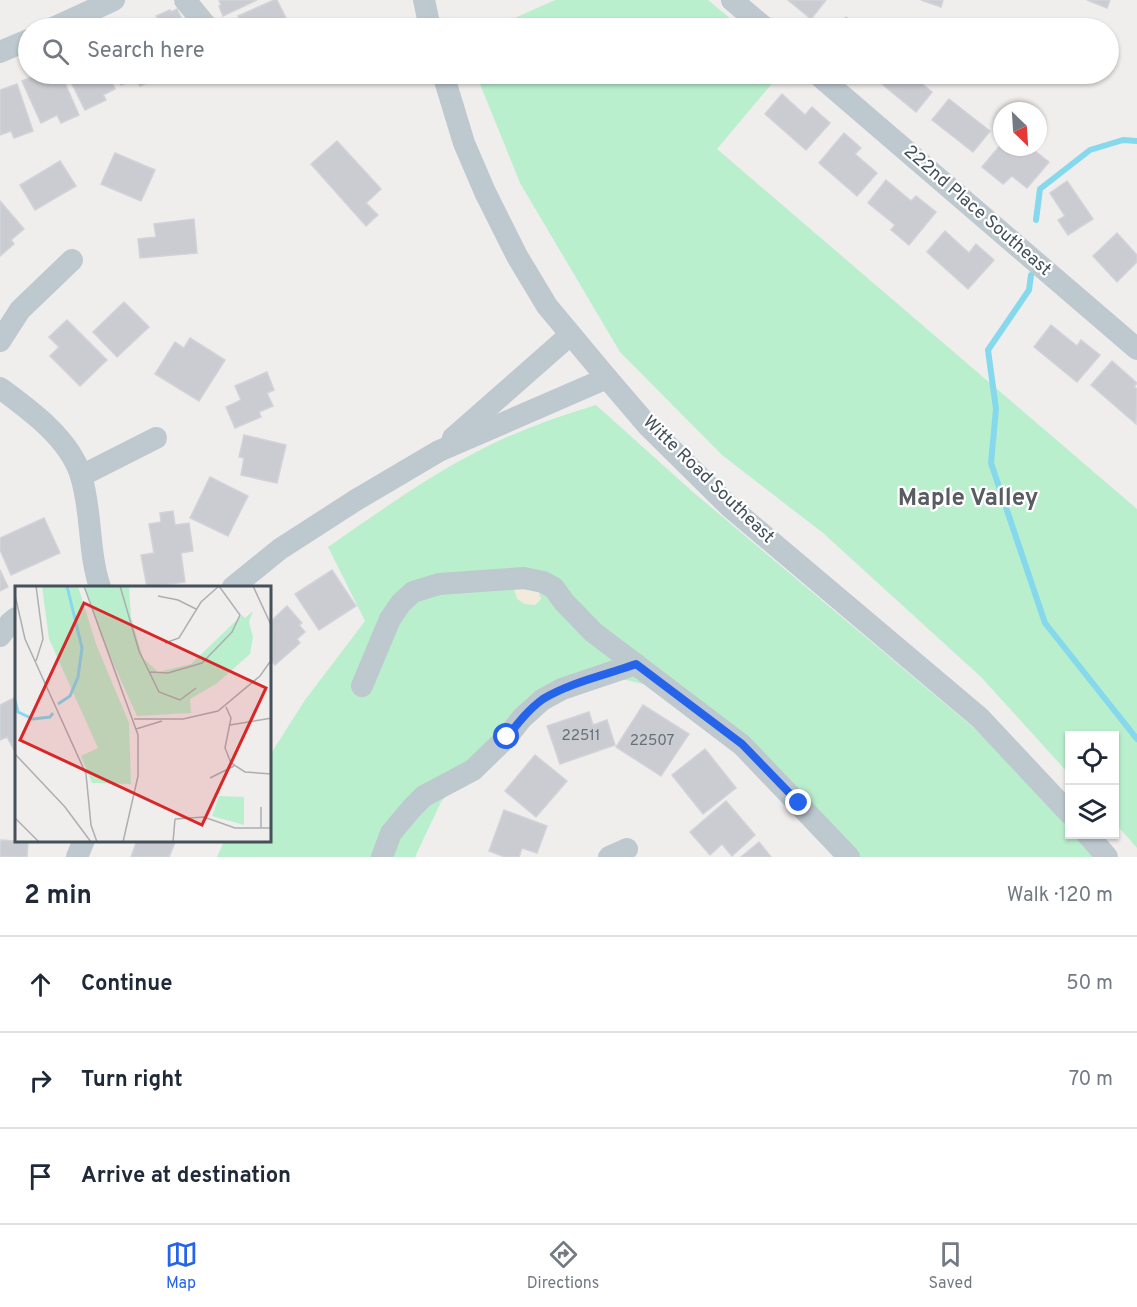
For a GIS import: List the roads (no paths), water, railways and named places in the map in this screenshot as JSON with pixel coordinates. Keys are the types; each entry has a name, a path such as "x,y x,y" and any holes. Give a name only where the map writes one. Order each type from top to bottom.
{"street":[{"path":"74,18 114,0"},
{"path":"185,0 200,18"},
{"path":"424,0 428,18"},
{"path":"732,0 753,18"},
{"path":"0,52 18,44"},
{"name":"Witte Road Southeast","path":"446,84 464,143 517,256 547,306 607,378 649,427 729,506 980,718 1065,809"},
{"name":"222nd Place Southeast","path":"829,84 1137,349"},
{"path":"0,341 20,310 72,260"},
{"path":"439,451 570,334"},
{"path":"233,586 290,543 356,500 439,451 607,378"},
{"path":"0,388 52,431 69,452 81,476 92,584"},
{"path":"81,476 156,438"},
{"path":"362,686 390,619 401,603 413,592 439,584 524,578 543,582 554,588 564,602 593,632 742,744 849,857"},
{"path":"0,636 15,619"},
{"path":"382,857 392,833 424,796 472,770 542,700 562,689 636,664"},
{"path":"1091,839 1107,857"},
{"path":"77,857 83,842"}],"waterway":[{"path":"1036,220 1040,189 1090,150 1123,140 1137,141"},
{"path":"1031,275 1029,290 988,350 996,409 991,463 1045,623 1137,739"}],"district":[{"name":"Maple Valley","path":"968,499"}]}
